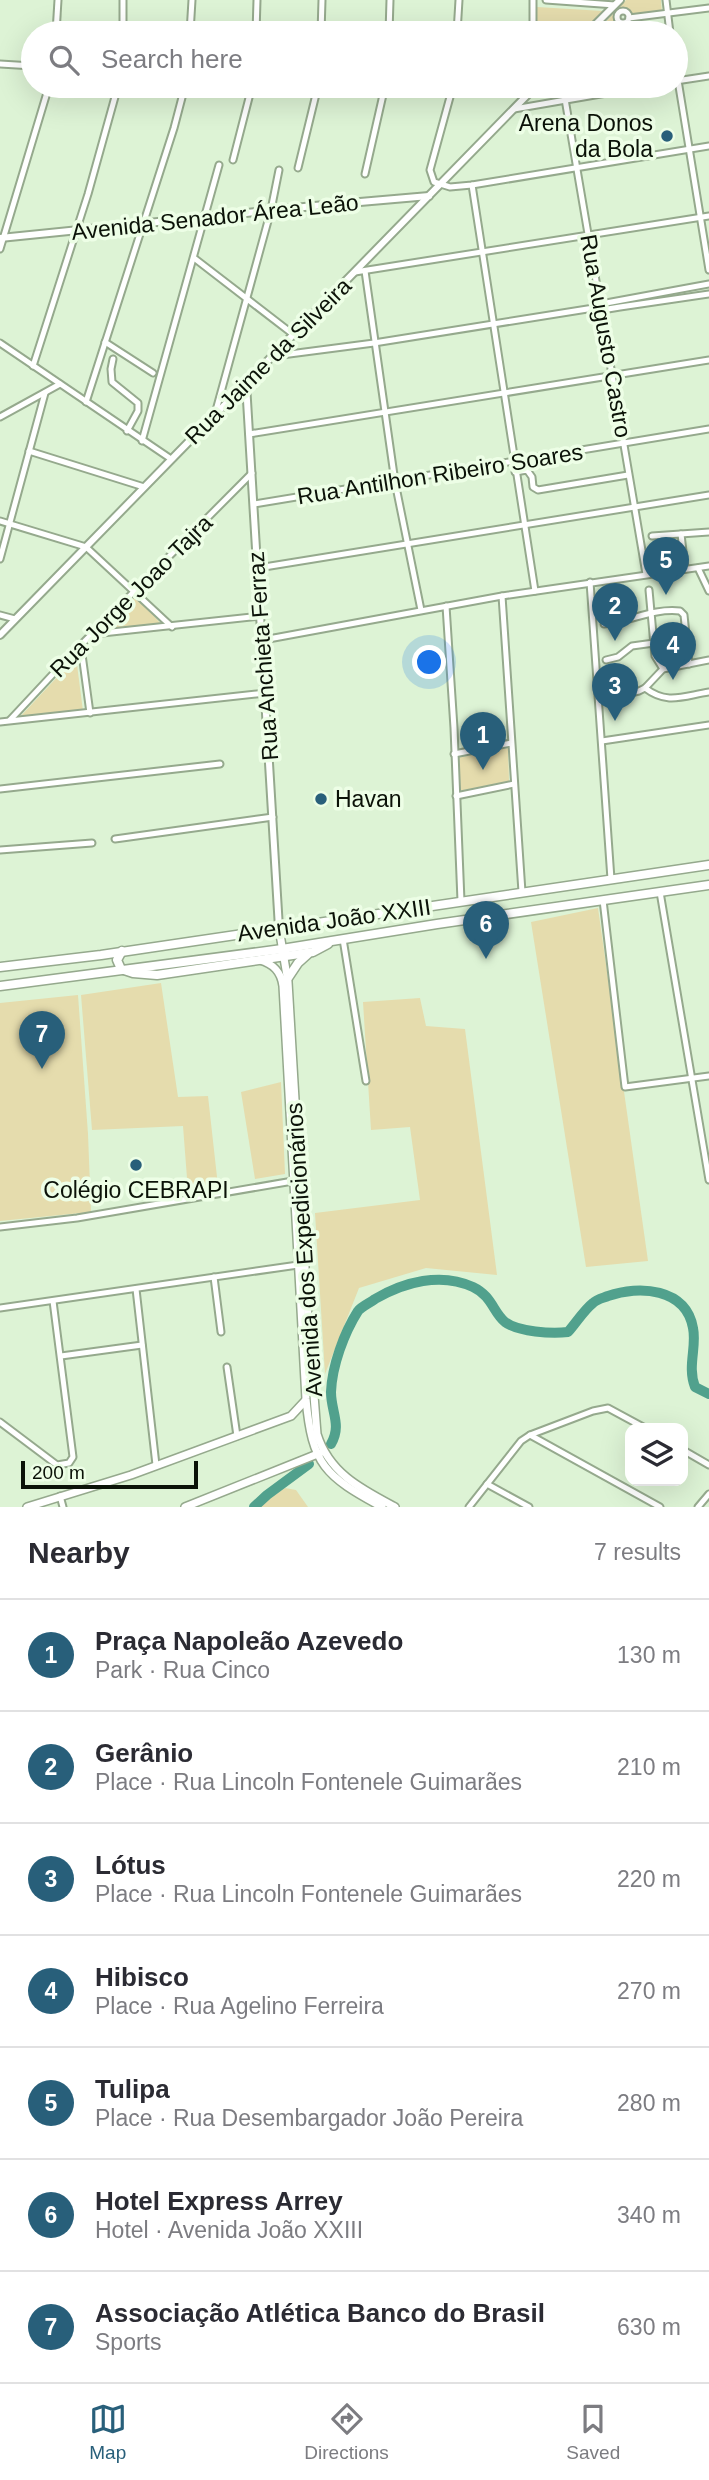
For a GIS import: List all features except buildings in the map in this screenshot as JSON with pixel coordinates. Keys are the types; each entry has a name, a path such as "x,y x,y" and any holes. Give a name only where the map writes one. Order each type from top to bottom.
{"main road":[{"name":"Avenida João XXIII","path":"0,967 101,955 709,865"},
{"name":"Avenida João XXIII","path":"0,986 121,969 282,953 338,940 437,924 709,885"},
{"path":"456,921 453,911 458,902"},
{"path":"432,906 439,914 437,924"},
{"name":"Avenida dos Expedicionários","path":"279,928 320,1453 344,1477 395,1507"},
{"path":"259,959 272,965 285,979 298,963 313,951 338,940"},
{"path":"122,951 117,960 121,969 157,975 282,953 313,951"},
{"path":"100,972 104,963 101,955"},
{"name":"Avenida dos Expedicionários","path":"285,979 293,1181 308,1420 331,1475 382,1507"},
{"path":"27,1507 156,1465 291,1416 303,1406 306,1399"},
{"path":"291,1416 316,1425"},
{"path":"185,1507 320,1453"}],"street":[{"path":"57,21 58,0"},
{"path":"122,21 123,0"},
{"path":"191,21 192,0"},
{"path":"256,21 257,0"},
{"path":"321,21 322,0"},
{"path":"389,21 390,0"},
{"path":"458,21 459,0"},
{"path":"533,0 533,21"},
{"path":"546,0 618,3"},
{"path":"666,0 668,21"},
{"path":"599,21 618,3"},
{"path":"629,18 709,8"},
{"path":"0,64 21,65"},
{"path":"688,79 709,76"},
{"path":"0,249 45,98"},
{"path":"33,366 88,194 115,98"},
{"path":"86,401 182,98"},
{"path":"233,160 249,98"},
{"path":"298,168 315,98"},
{"path":"365,174 382,98"},
{"path":"450,98 430,170 434,182 439,185 472,185 709,146"},
{"name":"Rua Jaime da Silveira","path":"0,635 525,98"},
{"path":"514,109 571,98"},
{"path":"680,98 709,270"},
{"name":"Rua Augusto Castro","path":"565,99 646,573"},
{"path":"142,441 219,165"},
{"path":"215,414 271,210 279,170"},
{"path":"472,185 513,463 535,591"},
{"name":"Avenida Senador Área Leão","path":"2,238 429,196"},
{"path":"355,272 709,215"},
{"path":"194,258 294,335"},
{"path":"365,271 395,482 421,610"},
{"path":"600,307 606,303 709,284"},
{"path":"274,356 600,307 608,309 709,294"},
{"path":"105,342 153,373"},
{"path":"0,343 171,459"},
{"path":"113,359 112,382 138,403 138,411 127,431"},
{"path":"249,434 503,394 515,396 709,360"},
{"path":"0,417 60,384"},
{"name":"Rua Anchieta Ferraz","path":"246,384 279,928"},
{"path":"0,559 45,393"},
{"name":"Rua Antilhon Ribeiro Soares","path":"254,504 709,429"},
{"path":"29,451 144,487"},
{"path":"515,472 527,470 532,477 533,487 538,489 628,475"},
{"name":"Rua Jorge Joao Tajra","path":"10,720 252,472"},
{"path":"258,568 709,495"},
{"path":"0,521 86,547 172,627"},
{"path":"652,537 709,532"},
{"path":"681,534 685,569"},
{"path":"263,640 502,596 646,573 709,566"},
{"path":"698,568 709,591"},
{"path":"590,582 611,879"},
{"path":"649,590 656,660 663,668"},
{"path":"502,596 522,892"},
{"path":"446,606 456,796 458,902"},
{"path":"604,624 619,623 634,616 653,613 682,613 689,664"},
{"path":"0,615 15,619"},
{"path":"92,634 261,616"},
{"path":"606,660 618,657 632,646 654,643"},
{"path":"81,646 90,713"},
{"path":"600,700 631,694 645,688 663,668 709,660"},
{"path":"645,688 657,697 665,699 709,692"},
{"path":"0,722 266,693"},
{"path":"602,741 709,725"},
{"path":"454,754 511,743"},
{"path":"0,789 220,764"},
{"path":"456,796 514,783"},
{"path":"115,839 273,817"},
{"path":"0,850 92,843"},
{"path":"660,892 692,1079 706,1144 709,1180"},
{"path":"603,900 625,1087 709,1076"},
{"path":"338,940 366,1081"},
{"path":"0,1227 77,1218 293,1181"},
{"path":"0,1308 298,1265"},
{"path":"214,1277 221,1332"},
{"path":"136,1289 156,1465"},
{"path":"0,1422 57,1465 71,1461 73,1448 53,1301"},
{"path":"61,1356 142,1346"},
{"path":"227,1367 237,1436"},
{"path":"469,1507 522,1441 530,1435 608,1408 636,1423"},
{"path":"530,1435 660,1507"},
{"path":"688,1453 709,1465"},
{"path":"487,1484 528,1507"},
{"path":"698,1507 709,1494"},
{"path":"60,1496 63,1507"}],"shaded area":[{"path":"626,0 661,0 662,13 631,16 628,11 621,10 614,17 616,21 606,21"},
{"path":"537,7 603,11 593,21 536,21"},
{"path":"134,594 162,625 100,631"},
{"path":"76,657 83,711 18,719"},
{"path":"508,748 509,781 459,791 457,758"},
{"path":"598,908 648,1261 586,1267 531,922"},
{"path":"161,983 178,1097 208,1096 218,1186 188,1191 183,1126 92,1130 81,995"},
{"path":"78,995 91,1212 0,1221 0,1003"},
{"path":"420,998 426,1026 465,1029 497,1275 426,1268 359,1288 325,1374 315,1213 420,1200 410,1127 371,1130 363,1002"},
{"path":"281,1082 285,1174 255,1179 241,1092"},
{"path":"285,1488 296,1490 308,1507 257,1507"}],"waterway":[{"path":"331,1444 336,1431 331,1399 334,1371 353,1320 360,1309 375,1299 398,1288 423,1281 448,1280 473,1287 488,1299 505,1322 518,1328 544,1332 568,1332 595,1302 620,1293 647,1291 671,1297 689,1315 693,1328 692,1372 695,1387 709,1394"},
{"path":"254,1507 309,1464"}],"place":[{"name":"Arena Donos da Bola","path":"667,136"},
{"name":"Tulipa","path":"666,595"},
{"name":"Gerânio","path":"615,641"},
{"name":"Hibisco","path":"673,680"},
{"name":"Lótus","path":"615,721"},
{"name":"Praça Napoleão Azevedo","path":"483,770"},
{"name":"Havan","path":"321,799"},
{"name":"Hotel Express Arrey","path":"486,959"},
{"name":"Associação Atlética Banco do Brasil","path":"42,1069"},
{"name":"Colégio CEBRAPI","path":"136,1165"}]}
